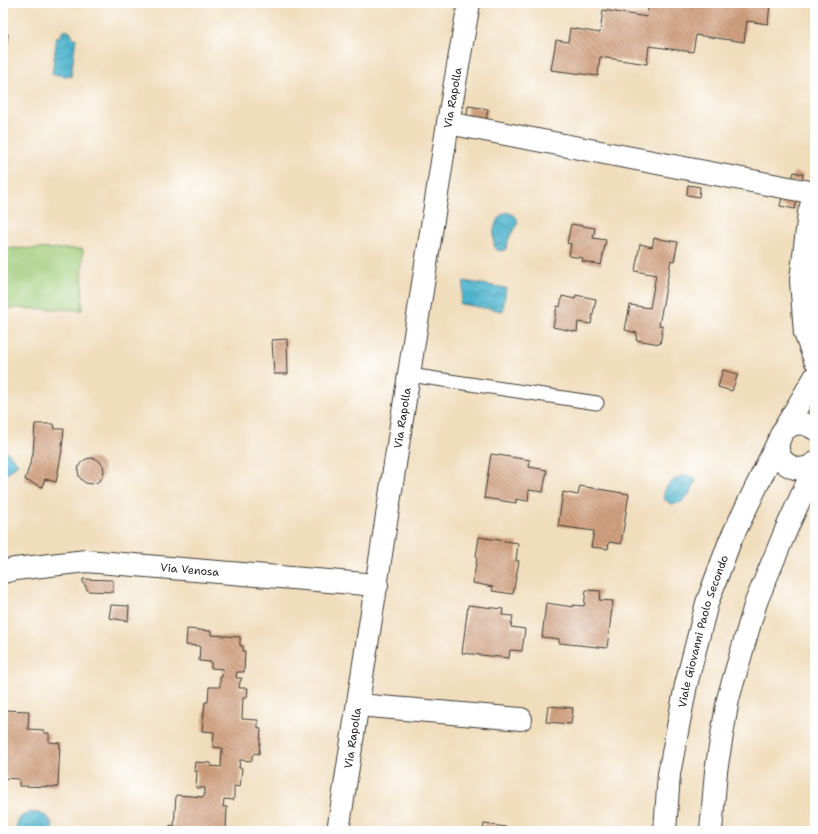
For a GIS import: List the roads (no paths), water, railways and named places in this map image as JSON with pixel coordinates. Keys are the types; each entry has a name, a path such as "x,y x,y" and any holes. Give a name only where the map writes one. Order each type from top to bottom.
{"street":[{"name":"Via Rapolla","path":"338,831 410,375 465,4"},
{"path":"448,123 815,193 809,213 801,280 804,333 815,360"},
{"name":"Viale Giovanni Paolo Secondo","path":"665,831 671,767 686,685 707,603 730,541 780,437 815,378"},
{"path":"815,429 803,423 789,426 780,437 778,449 784,462 791,466 805,468 815,463"},
{"path":"711,831 716,771 728,699 756,602 786,530 812,479"},
{"name":"Via Venosa","path":"3,572 15,569 86,561 376,585"},
{"path":"358,705 521,719"}],"lane":[{"path":"410,375 598,403"}],"water":[{"path":"65,30 71,32 73,38 76,38 71,77 52,74 57,36 60,37 62,32"},
{"path":"507,212 517,218 518,223 511,233 505,250 500,251 495,249 494,233 496,222 502,214"},
{"path":"464,281 506,288 503,311 460,304"},
{"path":"3,447 18,464 3,477"},
{"path":"688,475 696,481 690,493 682,502 671,504 664,499 665,489 671,482 679,477"},
{"path":"31,812 40,813 47,817 53,826 53,831 16,831 20,818 24,814"}]}
